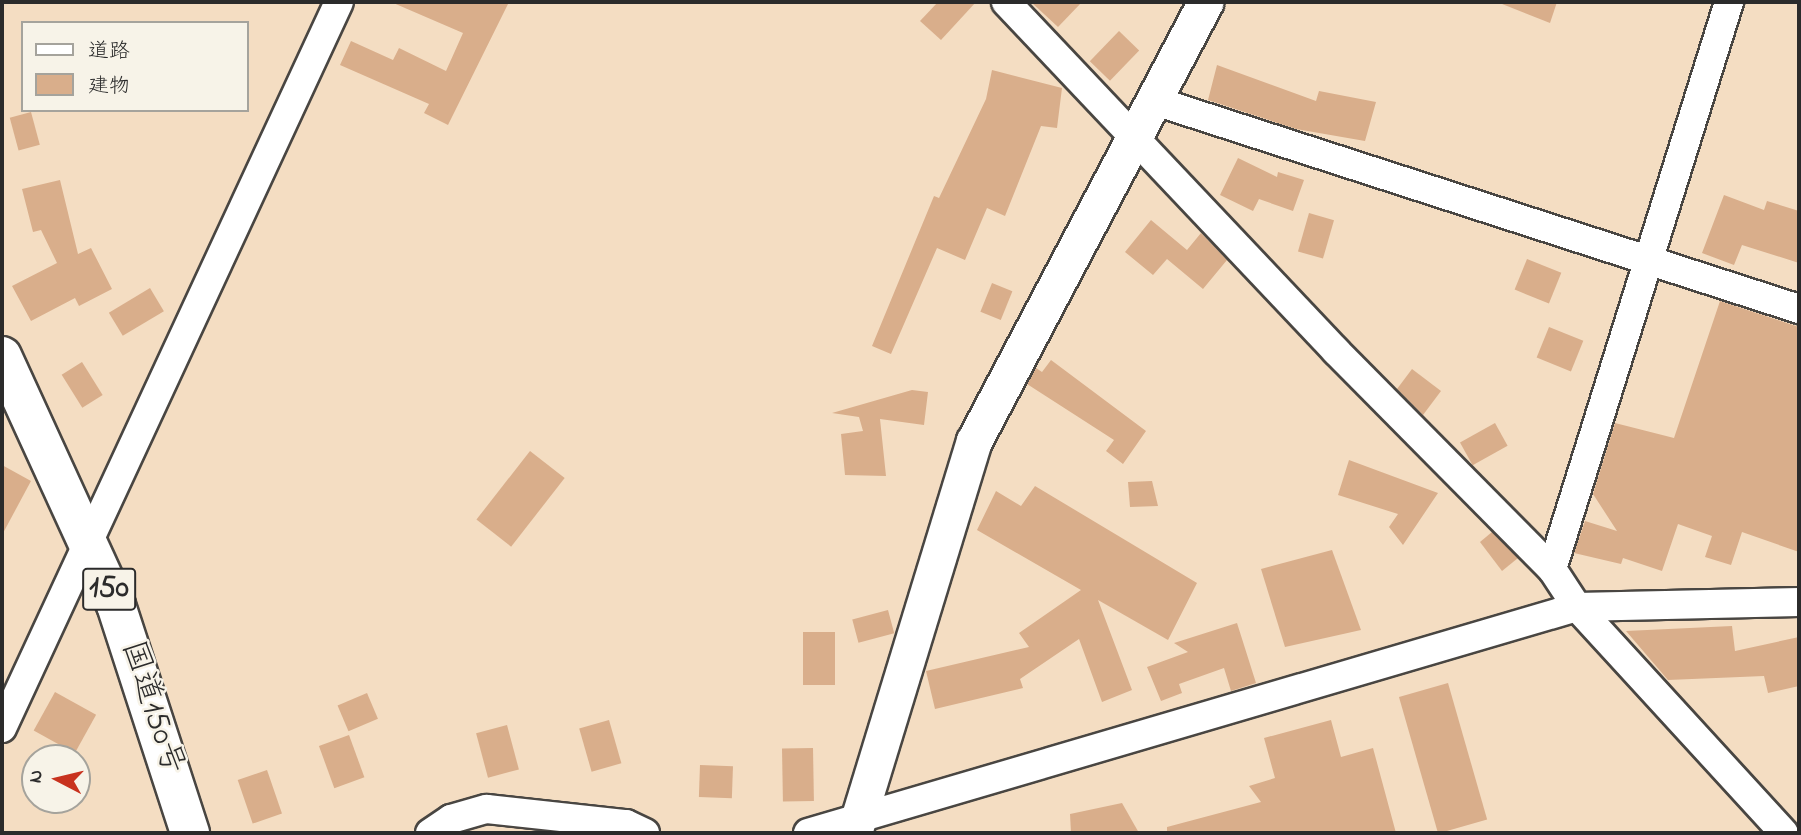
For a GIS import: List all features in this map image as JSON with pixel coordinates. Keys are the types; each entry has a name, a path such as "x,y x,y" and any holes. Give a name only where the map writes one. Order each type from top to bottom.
{"highway":[{"name":"国道150号","path":"2,356 88,535 154,710 190,833"}],"street":[{"path":"2,728 88,535 339,2"},
{"path":"1006,2 1131,135 1552,569 1577,607 1778,831"},
{"path":"857,825 974,441 1131,135 1205,2"},
{"path":"1552,569 1729,2"},
{"path":"1152,100 1799,309"},
{"path":"808,833 857,825 1577,607 1799,601"},
{"path":"430,833 451,819 487,810 626,824 645,833"}],"building":[{"path":"391,2 509,2 448,125 424,113 429,104 340,65 351,41 393,60 399,48 446,71 463,33"},
{"path":"938,2 976,2 941,40 920,21"},
{"path":"1031,2 1082,2 1058,27"},
{"path":"1497,2 1557,2 1550,23"},
{"path":"1119,31 1139,50 1110,81 1090,61"},
{"path":"1217,65 1316,101 1319,91 1376,102 1365,141 1296,129 1208,100"},
{"path":"992,70 1062,88 1057,128 1041,126 1005,216 987,208 965,260 937,248 891,354 872,346 934,196 939,198 986,99"},
{"path":"31,112 40,145 19,151 10,118"},
{"path":"1238,158 1277,177 1278,172 1304,180 1293,211 1259,199 1253,211 1220,195"},
{"path":"60,180 78,254 91,248 112,289 79,306 75,298 31,321 12,286 57,263 41,230 33,232 22,189"},
{"path":"1724,195 1764,210 1767,201 1799,211 1799,263 1742,245 1734,265 1702,253"},
{"path":"1309,213 1334,220 1323,259 1298,251"},
{"path":"1151,220 1187,250 1201,233 1227,260 1203,289 1167,259 1153,275 1125,252"},
{"path":"1527,259 1561,273 1549,303 1515,290"},
{"path":"992,283 1012,291 1001,320 980,312"},
{"path":"150,288 164,311 123,336 109,313"},
{"path":"1720,301 1799,327 1799,552 1742,532 1731,565 1705,557 1712,536 1678,524 1662,571 1623,558 1621,564 1574,553 1585,521 1617,531 1593,494 1615,423 1674,438"},
{"path":"1549,327 1583,341 1571,371 1537,358"},
{"path":"1051,360 1146,431 1123,464 1106,451 1114,440 1027,384 1036,368 1042,372"},
{"path":"82,362 103,395 82,408 62,375"},
{"path":"1412,369 1441,391 1423,415 1397,389"},
{"path":"912,390 928,392 924,425 880,419 886,476 845,475 841,434 863,431 859,417 832,413"},
{"path":"1495,423 1508,446 1473,465 1460,442"},
{"path":"530,451 565,478 511,547 476,520"},
{"path":"1349,460 1438,493 1403,545 1389,527 1398,514 1338,495"},
{"path":"2,465 31,481 2,535"},
{"path":"1152,481 1158,506 1130,507 1128,482"},
{"path":"1035,486 1197,583 1168,640 1098,600 1132,690 1102,702 1079,639 1020,679 1023,688 935,709 926,671 1029,647 1019,633 1081,590 977,530 996,491 1021,506"},
{"path":"1492,532 1518,558 1502,571 1480,542"},
{"path":"1332,550 1361,630 1285,647 1261,569"},
{"path":"888,610 894,633 858,643 852,620"},
{"path":"1237,623 1256,683 1231,691 1224,668 1179,684 1182,693 1161,701 1147,667 1188,652 1174,643"},
{"path":"1732,626 1735,651 1799,637 1799,686 1768,693 1764,676 1668,680 1626,631"},
{"path":"803,632 835,632 835,685 803,685"},
{"path":"1448,683 1487,819 1438,833 1399,697"},
{"path":"55,692 96,715 80,744 58,744 34,730"},
{"path":"367,693 378,719 348,731 338,706"},
{"path":"609,720 621,763 592,772 579,729"},
{"path":"1331,720 1341,757 1373,748 1396,833 1167,833 1167,827 1261,802 1249,786 1275,778 1264,738"},
{"path":"507,725 519,769 488,778 476,733"},
{"path":"349,735 364,777 334,788 319,746"},
{"path":"813,748 814,801 783,802 782,749"},
{"path":"700,765 733,766 732,798 699,797"},
{"path":"267,770 282,813 253,824 238,780"},
{"path":"1122,803 1139,833 1071,833 1070,814"}]}
